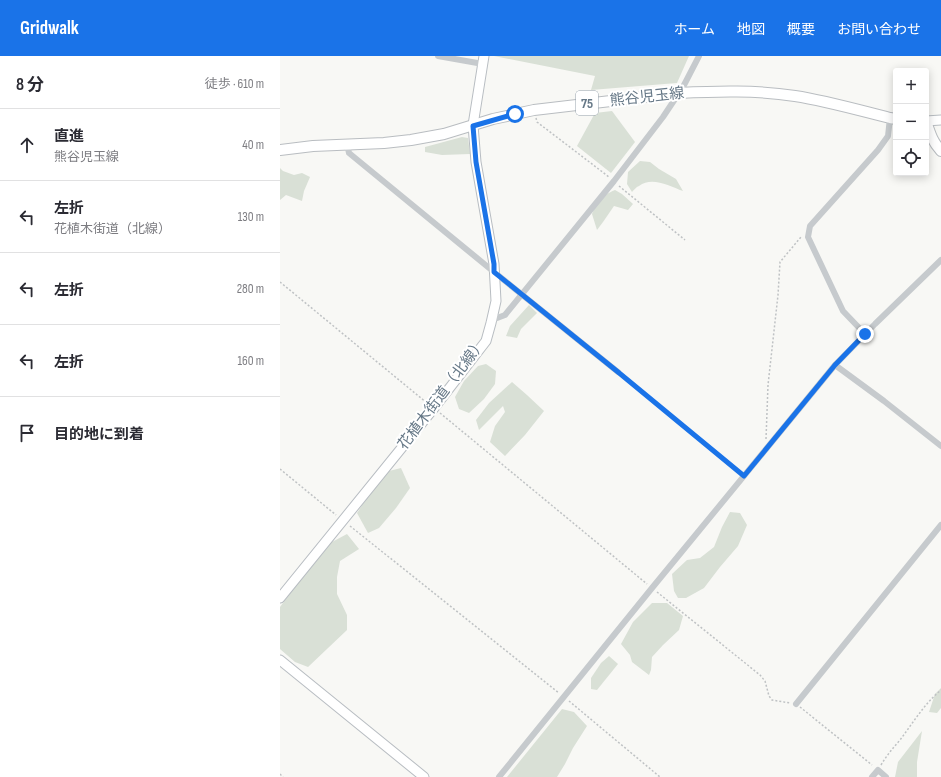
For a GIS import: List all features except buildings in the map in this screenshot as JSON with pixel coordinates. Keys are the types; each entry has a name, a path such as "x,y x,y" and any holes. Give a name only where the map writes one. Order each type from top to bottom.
{"main road":[{"name":"熊谷児玉線","path":"280,150 313,146 384,143 411,140 444,134 534,110 679,93 724,91 778,94 808,98 893,118"},
{"path":"929,129 934,143 941,152"}],"street":[{"path":"438,56 484,60"},
{"path":"492,320 505,315 614,181 663,117 679,93 699,56"},
{"name":"花植木街道（北線）","path":"280,598 434,408 486,341 496,301 494,272 476,162 473,126 484,60"},
{"path":"865,334 843,311 808,236 810,226 878,150 888,136 893,118"},
{"path":"929,121 941,120"},
{"path":"347,144 349,153 618,372"},
{"path":"499,777 835,365 941,260"},
{"path":"835,365 941,446"},
{"path":"796,704 941,525"},
{"path":"280,660 424,777"},
{"path":"872,777 878,770 886,777"}],"path":[{"path":"534,110 537,122 614,181 685,240"},
{"path":"765,450 768,385 778,295 780,262 810,226"},
{"path":"280,282 760,675 765,681 769,696 772,700 796,704 878,770 887,754 899,741 923,708 941,690"},
{"path":"618,372 744,476"},
{"path":"280,469 564,697 660,777"},
{"path":"280,774 283,777"}],"shaded area":[{"path":"494,56 689,56 677,83 591,90 595,76"},
{"path":"612,111 635,142 611,173 577,146 595,113"},
{"path":"462,137 468,138 470,154 442,155 425,152 425,147"},
{"path":"640,161 650,162 676,179 683,191 661,183 649,182 638,186 632,192 627,184 628,172"},
{"path":"280,168 283,171 294,175 302,173 310,177 304,191 302,201 286,195 280,200"},
{"path":"615,190 633,204 628,210 614,206 597,230 592,214 600,199 606,194"},
{"path":"529,305 537,313 521,329 517,338 506,336 510,326"},
{"path":"486,364 496,371 495,384 484,399 469,413 459,409 455,397 464,381 478,366"},
{"path":"512,382 544,411 525,435 505,456 490,442 495,426 505,412 503,406 479,430 476,420 489,403"},
{"path":"401,468 410,488 379,528 368,533 357,513 370,493 389,471"},
{"path":"730,512 740,513 747,525 738,546 704,588 686,598 678,598 674,591 672,574 687,560 700,558 714,547"},
{"path":"347,534 359,549 340,561 337,577 337,594 347,615 347,630 308,667 295,662 280,649 280,607 332,542"},
{"path":"652,603 667,603 683,616 679,630 652,657 649,675 632,662 630,655 621,644 633,622"},
{"path":"609,656 618,664 597,690 591,689 591,678 601,663"},
{"path":"941,688 941,708 937,713 929,712 935,694"},
{"path":"562,709 574,712 587,726 557,777 507,777"},
{"path":"922,731 917,762 917,777 895,777 898,762"}],"route":[{"path":"515,114 473,126 476,162 494,264 494,272 744,476 835,365 865,334"}]}
